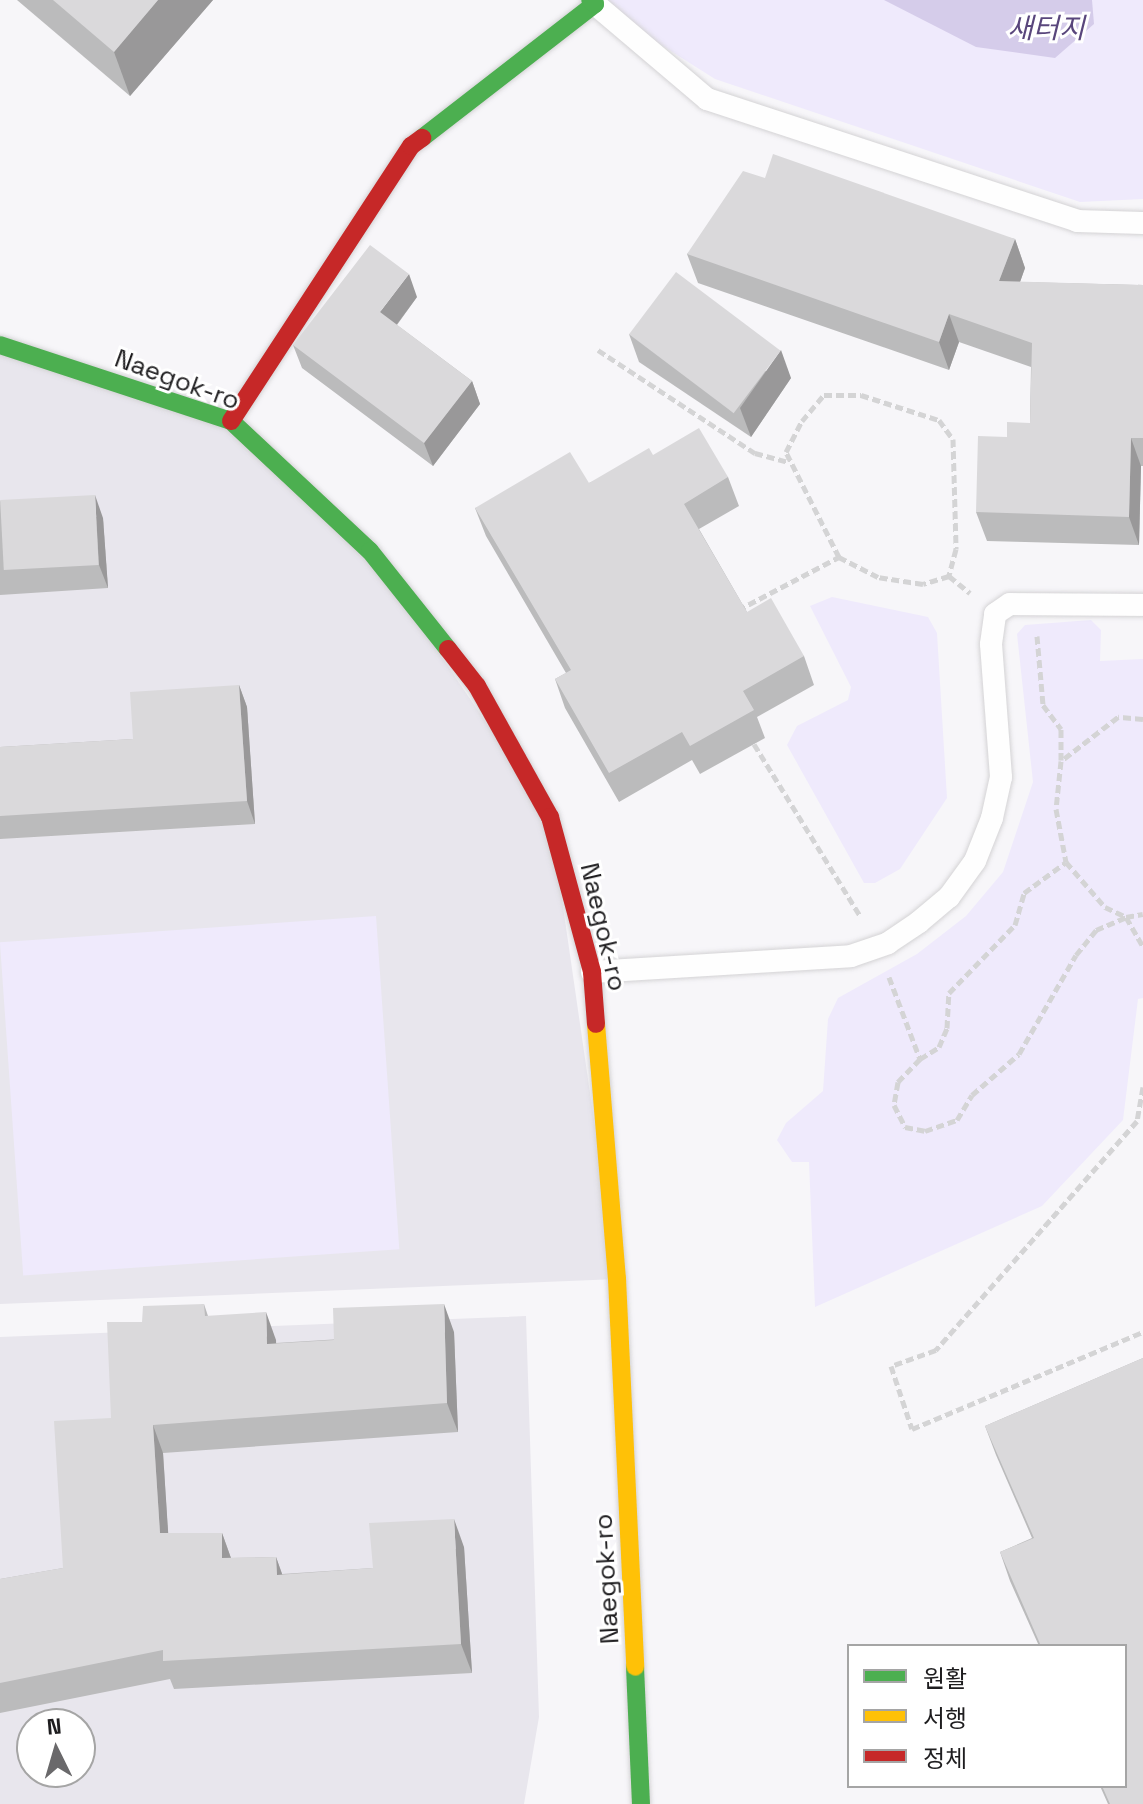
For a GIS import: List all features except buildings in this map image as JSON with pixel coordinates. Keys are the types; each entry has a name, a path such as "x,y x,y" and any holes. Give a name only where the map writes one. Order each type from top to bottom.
{"main road":[{"path":"231,421 411,146 593,2"},
{"name":"Naegok-ro","path":"0,345 231,421 370,551 477,686 550,817 592,972 617,1279 641,1804"}],"lane":[{"path":"593,2 707,99 1077,221 1143,223"},
{"path":"592,972 851,956 888,943 949,897 975,861 1001,777 991,644 995,614 1010,604 1143,605"}],"path":[{"path":"598,350 755,453 789,463"},
{"path":"824,395 861,395 939,420 953,439 956,549 949,576 923,584 878,577 839,557 786,452 802,421 824,395"},
{"path":"731,613 839,557"},
{"path":"949,576 995,614"},
{"path":"1036,620 1043,705 1061,729 1056,809 1066,862 1105,907 1126,917 1143,947"},
{"path":"1061,761 1118,717 1143,719"},
{"path":"754,744 866,925"},
{"path":"1066,862 1024,893 1015,925 949,993 947,1028 939,1047 920,1059 898,1082 894,1105 905,1127 925,1131 957,1120 972,1095 1019,1054 1076,955 1096,930 1126,917 1143,914"},
{"path":"886,968 920,1059"},
{"path":"1143,1087 1137,1121 936,1350 891,1366 912,1429 1143,1332"}],"shaded area":[{"path":"590,0 1143,0 1143,199 1080,202 715,79"},
{"path":"0,345 231,421 370,551 550,817 617,1279 0,1304"},
{"path":"832,597 928,617 937,633 947,798 900,869 875,883 864,883 787,745 797,726 848,700 851,687 810,606"},
{"path":"1091,620 1101,630 1100,661 1143,659 1143,998 1138,999 1123,1120 1042,1206 815,1307 809,1162 792,1162 777,1140 786,1123 823,1091 828,1019 838,998 917,954 966,916 1003,872 1033,782 1017,634 1025,625"},
{"path":"376,916 399,1249 23,1275 0,942"},
{"path":"526,1316 539,1717 524,1804 0,1804 0,1337"}],"water":[{"name":"새터지","path":"884,0 1092,0 1094,24 1055,58 976,47"}],"traffic: fast":[{"path":"422,138 595,4 590,0"},
{"path":"0,345 231,421 370,551 448,649"},
{"path":"635,1667 641,1804"}],"traffic: slow":[{"path":"596,1024 617,1279 635,1667"}],"traffic: jam":[{"path":"231,421 411,146 422,138"},
{"path":"448,649 477,686 550,817 592,972 596,1024"}]}
